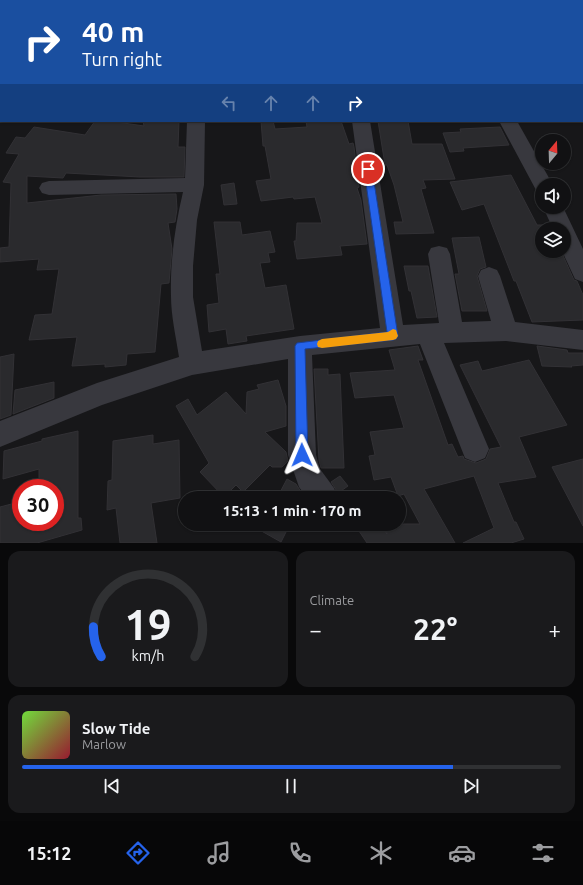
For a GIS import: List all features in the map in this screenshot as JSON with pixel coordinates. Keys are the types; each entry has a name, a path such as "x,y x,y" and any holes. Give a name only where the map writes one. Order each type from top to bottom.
{"street":[{"path":"192,364 182,297 182,266 187,220 194,185 196,122"},
{"path":"361,122 393,336"},
{"path":"509,122 539,178"},
{"path":"50,188 194,185"},
{"path":"571,246 583,273"},
{"path":"439,254 440,333 475,449"},
{"path":"489,276 506,331"},
{"path":"0,434 97,395 192,364 300,346 393,336 506,331 583,340"},
{"path":"300,346 302,455 309,478 319,491"}],"building":[{"path":"94,122 117,122 144,126 143,122 179,122 178,147 185,147 184,177 140,177 66,173 63,178 27,176 27,203 101,195 176,194 177,209 175,222 168,223 172,249 169,283 161,284 155,352 127,354 126,365 105,367 105,364 72,366 77,337 29,340 35,315 52,314 59,269 37,270 39,259 0,262 0,248 9,247 11,183 3,182 19,154 6,153 16,137 25,138 34,127 85,135"},
{"path":"261,122 273,122 275,129 307,127 306,122 341,122 349,144 353,143 354,147 359,187 357,188 361,200 367,244 340,246 342,255 297,259 294,241 296,241 297,223 322,223 315,197 294,199 293,197 261,201 256,181 271,179 265,146 263,146"},
{"path":"378,122 408,122 412,144 442,144 455,179 423,180 426,188 421,189 434,233 396,234 394,222 403,222 394,185 387,165 385,165"},
{"path":"500,127 509,145 463,148 464,151 450,152 443,133 461,132 460,129"},
{"path":"511,175 535,222 535,258 564,258 574,280 577,281 583,295 583,320 532,322 516,281 514,281 484,204 462,210 450,182"},
{"path":"234,183 237,204 224,205 221,185"},
{"path":"214,222 240,222 242,235 270,231 275,252 268,253 270,262 260,263 265,288 286,285 294,329 246,336 247,341 228,344 226,329 209,332 207,305 219,303 216,274 220,274"},
{"path":"479,237 486,267 480,269 477,276 487,311 462,311 455,274 459,274 452,238"},
{"path":"404,266 428,266 437,317 417,318 411,291 409,291"},
{"path":"418,346 423,360 418,360 448,445 452,444 458,457 463,456 464,459 476,463 486,459 490,449 501,447 460,365 478,361 482,371 529,360 567,425 519,437 536,477 498,483 514,522 516,522 524,539 511,543 463,543 494,528 474,476 424,489 455,543 367,543 359,531 385,531 387,534 386,531 406,531 406,524 420,524 406,498 406,491 396,491 391,477 374,480 369,456 375,455 370,432 404,428 394,395 355,398 350,373 395,370 389,350"},
{"path":"537,346 567,350 568,353 583,353 583,365 571,366 572,367 542,366"},
{"path":"14,354 11,415 0,419 0,357"},
{"path":"314,369 328,369 328,375 340,374 344,468 321,468 319,461"},
{"path":"278,380 286,406 286,426 265,432 286,452 288,461 282,467 272,467 270,465 244,491 236,485 230,491 218,491 200,472 209,463 176,406 188,399 197,415 226,392 246,414 247,392 259,389 257,385"},
{"path":"54,382 54,398 13,414 15,390"},
{"path":"78,431 78,518 81,518 82,530 37,543 0,543 0,507 12,504 12,531 64,531 64,479 39,479 39,469 3,479 4,451 42,441 42,439"},
{"path":"153,435 153,444 179,440 180,491 178,491 178,498 151,503 157,543 120,543 116,508 107,510 108,481 112,480 113,441"},
{"path":"583,459 583,526 552,467"},
{"path":"340,476 348,486 341,491 337,491 331,482"},
{"path":"287,479 296,484 300,491 281,491"},
{"path":"261,531 286,531 281,542"}],"slow traffic":[{"path":"322,344 393,336 393,333"}],"route":[{"path":"302,455 300,346 393,336 368,169"}]}
